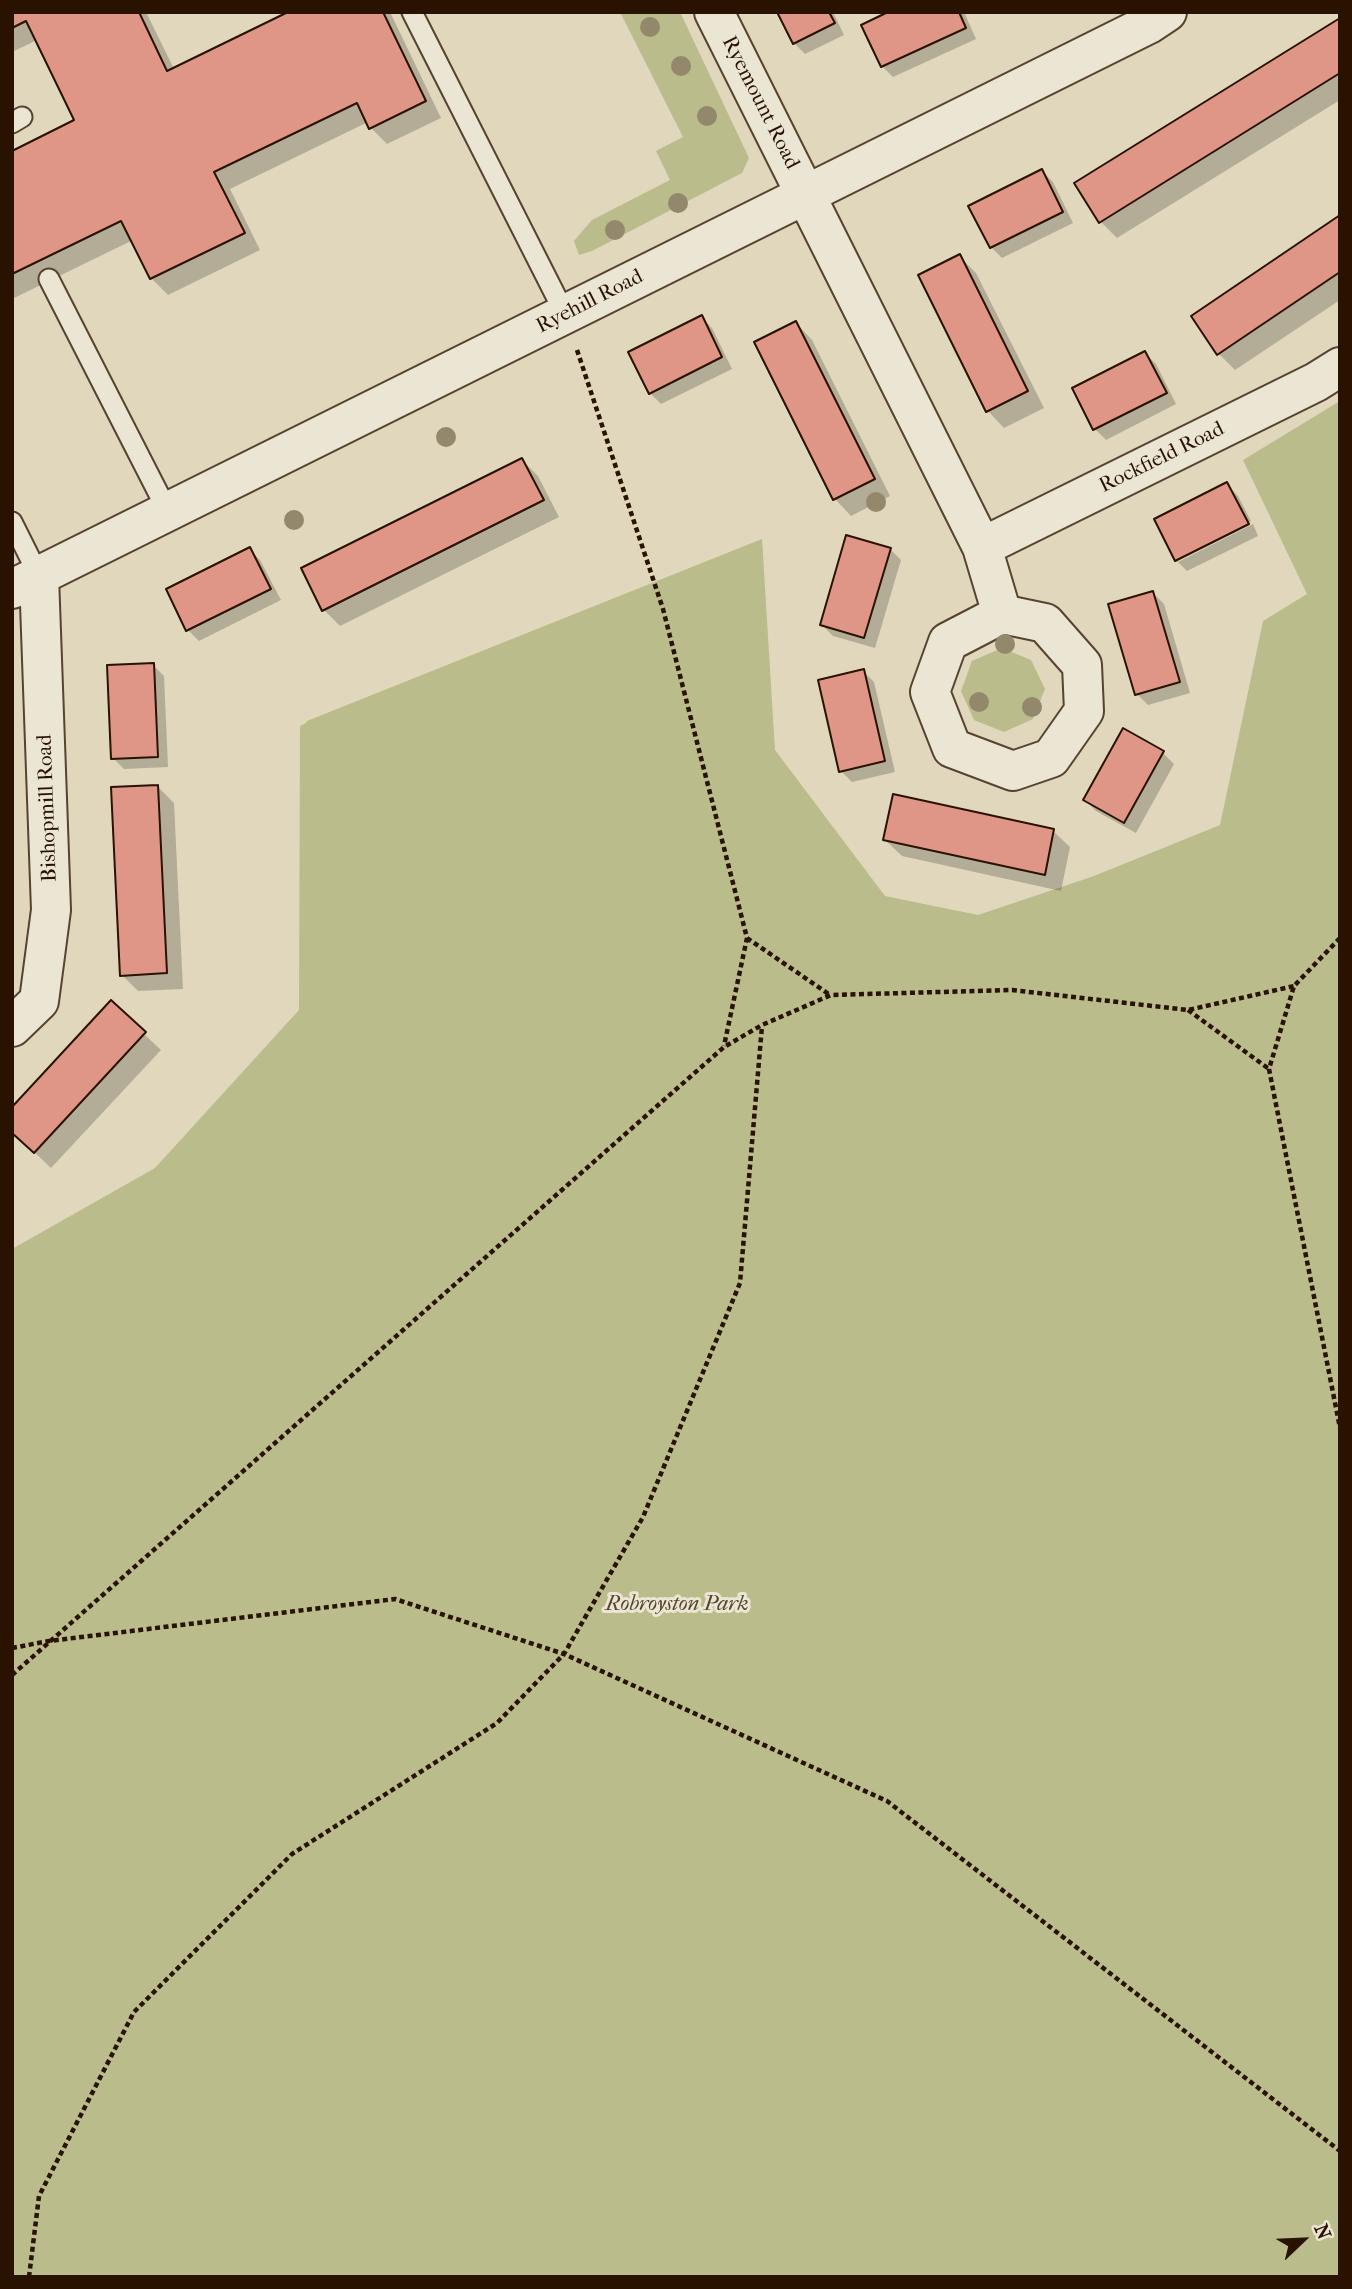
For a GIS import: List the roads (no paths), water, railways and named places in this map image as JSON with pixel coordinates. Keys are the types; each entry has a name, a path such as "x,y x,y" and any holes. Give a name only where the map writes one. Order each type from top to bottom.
{"street":[{"name":"Ryemount Road","path":"714,12 805,194"},
{"name":"Ryehill Road","path":"26,583 1149,24 1167,12"},
{"path":"805,194 982,547 1002,614"},
{"name":"Rockfield Road","path":"982,547 1316,382 1340,367"},
{"name":"Bishopmill Road","path":"12,1027 39,1001 51,910 26,583"}],"lane":[{"path":"412,12 565,314"},
{"path":"49,279 168,512"},
{"path":"12,522 26,583"}],"park label":[{"name":"Robroyston Park","path":"677,1605"}]}
